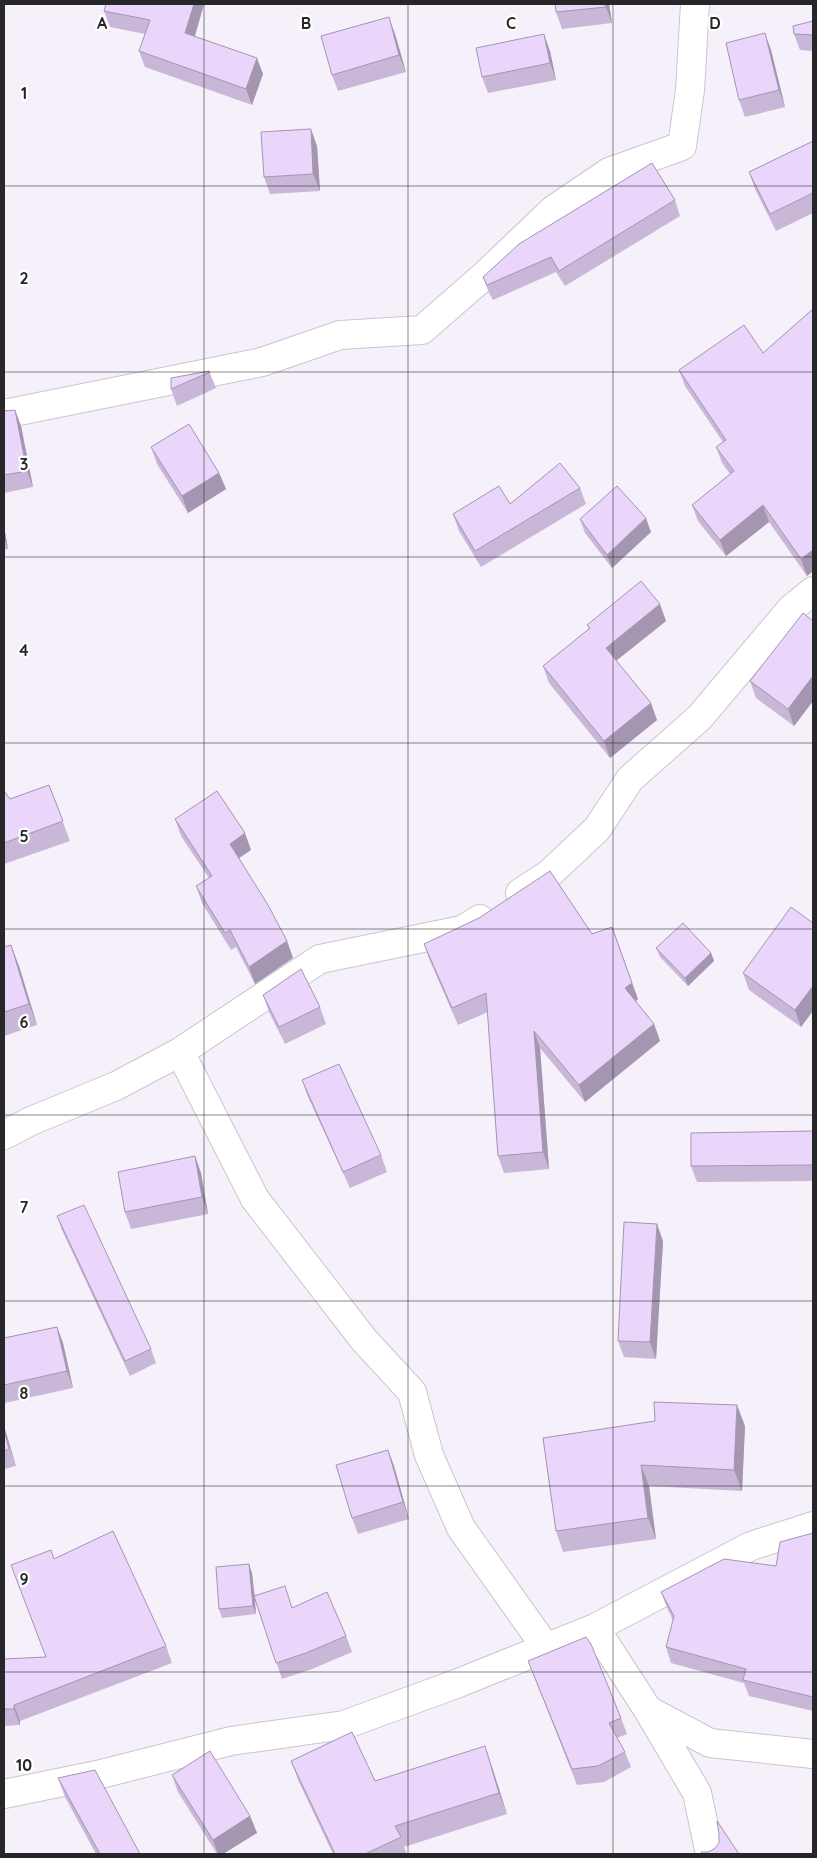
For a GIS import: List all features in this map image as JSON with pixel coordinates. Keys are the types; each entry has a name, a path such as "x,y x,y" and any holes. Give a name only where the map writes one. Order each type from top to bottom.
{"street":[{"path":"4,414 262,362 340,335 422,330 485,275 553,210 609,172 682,146 690,90 696,4"},
{"path":"4,1135 116,1086 180,1052 320,960 462,930 549,874 597,829 630,779 700,717 791,609 813,591"},
{"path":"180,1052 255,1200 364,1340 412,1392 429,1455 461,1528 546,1649"},
{"path":"4,1794 97,1776 231,1741 344,1725 546,1649 595,1628 751,1546 813,1526"},
{"path":"595,1628 648,1710 697,1793 710,1854"},
{"path":"648,1710 710,1743 813,1754"}],"building":[{"path":"106,4 194,4 185,33 257,58 246,89 139,51 150,20 104,11"},
{"path":"555,4 605,4 606,7 556,12"},
{"path":"389,17 399,55 332,75 321,36"},
{"path":"813,21 813,35 794,34 793,26"},
{"path":"765,33 779,90 739,100 726,43"},
{"path":"544,34 550,63 482,77 476,48"},
{"path":"311,129 313,174 264,177 261,132"},
{"path":"813,141 813,193 770,214 749,172"},
{"path":"652,163 675,200 559,271 551,257 487,285 483,277 519,244"},
{"path":"813,309 813,550 801,559 763,505 720,540 692,505 734,471 716,447 726,440 679,370 744,325 763,353"},
{"path":"210,372 171,389 171,378"},
{"path":"15,410 27,471 4,475 4,411"},
{"path":"189,424 219,473 182,496 151,447"},
{"path":"560,463 580,488 475,551 453,514 499,486 510,504"},
{"path":"617,486 646,518 607,555 580,519"},
{"path":"641,581 660,604 606,648 651,703 604,741 543,666 590,628 587,625"},
{"path":"803,613 813,621 813,676 788,709 750,681"},
{"path":"49,785 63,821 4,843 4,791 10,799"},
{"path":"217,791 245,833 230,844 268,905 287,941 249,967 230,930 225,933 196,886 212,876 175,819"},
{"path":"550,871 592,934 612,927 632,983 625,988 654,1024 579,1085 534,1031 543,1152 498,1156 486,993 452,1008 424,944 479,918"},
{"path":"791,907 813,923 813,986 795,1010 743,973"},
{"path":"683,923 711,953 685,978 656,948"},
{"path":"11,945 29,1004 4,1012 4,947"},
{"path":"301,969 320,1007 279,1027 263,995"},
{"path":"339,1064 381,1155 343,1172 302,1080"},
{"path":"813,1131 813,1165 691,1166 691,1133"},
{"path":"195,1156 202,1197 125,1212 118,1172"},
{"path":"84,1205 151,1349 125,1361 57,1216"},
{"path":"624,1222 657,1224 650,1342 618,1341"},
{"path":"57,1327 67,1371 4,1385 4,1338"},
{"path":"654,1402 737,1405 734,1470 641,1465 648,1518 556,1531 543,1438 655,1421"},
{"path":"4,1430 9,1449 4,1451"},
{"path":"388,1450 403,1502 352,1518 336,1465"},
{"path":"113,1531 166,1646 14,1705 14,1709 4,1709 4,1659 46,1657 11,1565 51,1550 54,1559"},
{"path":"813,1533 813,1697 743,1680 746,1669 666,1647 674,1616 661,1592 724,1559 776,1566 780,1542"},
{"path":"249,1564 253,1606 219,1609 216,1567"},
{"path":"285,1586 292,1608 327,1592 346,1636 276,1663 254,1596"},
{"path":"586,1637 591,1644 621,1718 609,1723 625,1752 598,1766 572,1769 528,1661"},
{"path":"352,1732 375,1781 485,1746 499,1793 395,1826 401,1837 365,1854 335,1854 291,1761"},
{"path":"210,1751 250,1816 213,1840 172,1775"},
{"path":"95,1770 140,1854 100,1854 58,1778"},
{"path":"717,1821 739,1854 702,1854 701,1852 708,1852 714,1849 719,1843"}]}
